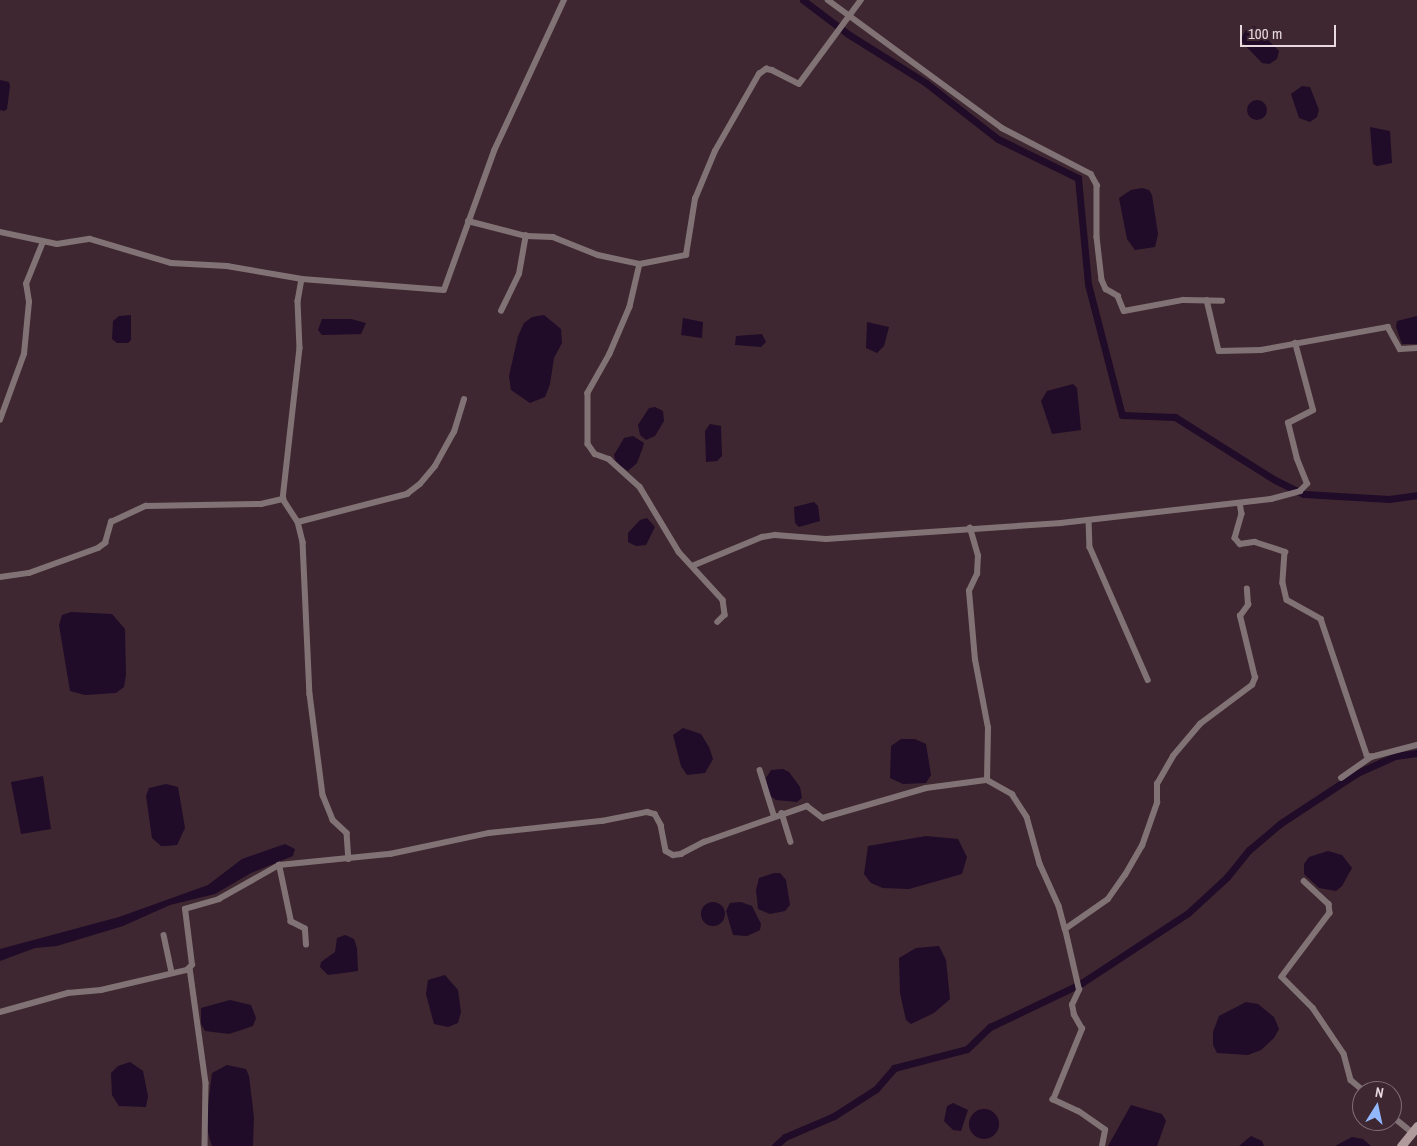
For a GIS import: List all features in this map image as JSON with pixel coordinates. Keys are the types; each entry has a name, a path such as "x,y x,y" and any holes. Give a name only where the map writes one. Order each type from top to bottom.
{"main road":[{"path":"1401,1146 1415,1129"}],"street":[{"path":"0,232 57,244 90,239 171,263 227,266 302,279 444,290 494,151 564,0"},
{"path":"828,0 1002,128 1091,174 1097,185 1097,237 1102,280 1106,289 1118,296 1124,311 1182,300 1222,301"},
{"path":"468,221 526,236 553,237 598,255 640,264 686,254 695,198 715,151 759,74 766,69 772,70 799,84 861,0"},
{"path":"501,311 519,274 526,236"},
{"path":"0,420 24,354 29,302 26,284 43,242"},
{"path":"640,264 630,307 610,354 588,393 588,444 595,454 609,459 640,487 665,533 723,600 725,615 718,622"},
{"path":"302,279 298,301 300,348 283,499 298,522 303,542 310,694 323,795 333,820 346,833 349,859"},
{"path":"1207,300 1219,351 1262,350 1388,327 1400,349 1417,348"},
{"path":"692,566 762,536 775,535 826,539 1089,520 1240,504 1283,497 1300,491 1307,484 1297,459 1288,423 1313,410 1295,343"},
{"path":"298,522 394,498 414,489 434,466 454,432 464,399"},
{"path":"0,577 29,573 98,548 105,544 111,522 146,506 261,504 283,499"},
{"path":"1240,504 1242,514 1235,538 1240,544 1255,542 1285,552 1283,583 1287,600 1321,619 1367,755 1371,757"},
{"path":"1089,520 1090,547 1148,680"},
{"path":"970,528 978,556 977,574 969,591 975,660 988,728 987,780"},
{"path":"1065,929 1108,899 1125,875 1142,846 1146,826 1157,803 1157,784 1172,756 1200,724 1252,685 1255,678 1240,616 1248,605 1247,589"},
{"path":"1341,778 1371,757 1417,745"},
{"path":"760,770 774,815"},
{"path":"205,1146 206,1083 190,968 185,909 219,900 279,865 390,854 489,833 602,821 646,812 655,814 666,851 673,855 774,815 807,806 823,818 926,788 987,780 1012,794 1027,817 1040,864 1059,906 1079,990 1072,1004 1082,1029 1053,1100 1079,1112 1105,1130 1102,1146"},
{"path":"782,813 791,842"},
{"path":"279,865 291,922 305,929 306,945"},
{"path":"1304,881 1329,904 1330,913 1282,978 1313,1008 1344,1054 1352,1081"},
{"path":"164,934 172,972"},
{"path":"0,1012 68,993 101,990 190,968"},
{"path":"1402,1122 1415,1129"}],"shaded area":[{"path":"1254,26 1279,51 1277,59 1269,64 1262,63 1240,40 1246,30"},
{"path":"0,80 9,82 10,86 7,109 4,111 0,110"},
{"path":"1302,86 1310,87 1319,110 1317,117 1310,122 1299,118 1291,94"},
{"path":"1257,100 1264,103 1267,110 1264,117 1257,120 1250,117 1247,110 1250,103"},
{"path":"1370,127 1390,131 1392,163 1377,166 1373,164"},
{"path":"1142,188 1149,190 1152,195 1158,234 1155,247 1135,250 1127,239 1119,198 1131,190"},
{"path":"131,315 131,340 128,343 117,343 112,339 113,321 119,316"},
{"path":"544,315 561,329 562,343 554,358 550,384 545,397 530,403 511,390 509,376 518,336 524,323 532,317"},
{"path":"1417,316 1417,344 1402,344 1396,327 1397,321"},
{"path":"683,318 703,322 702,338 681,335"},
{"path":"322,319 351,319 366,323 361,334 322,335 318,330"},
{"path":"867,322 889,327 884,346 877,353 866,348"},
{"path":"762,334 766,342 761,347 735,345 736,336"},
{"path":"1073,384 1077,388 1081,430 1052,434 1041,401 1047,391"},
{"path":"655,407 663,411 664,421 655,436 646,440 640,435 638,425 649,408"},
{"path":"710,424 721,426 722,456 717,461 706,462 705,431"},
{"path":"633,436 644,443 637,463 628,471 616,463 614,455 624,438"},
{"path":"814,502 818,506 820,521 799,527 795,523 794,507"},
{"path":"647,518 655,527 646,545 636,546 628,542 628,533 640,520"},
{"path":"71,612 112,614 125,629 126,675 124,687 116,693 85,695 70,691 59,625 62,615"},
{"path":"683,728 701,734 709,747 713,759 705,773 687,775 681,766 673,735"},
{"path":"901,739 915,739 926,744 931,775 926,783 903,784 890,778 891,746"},
{"path":"783,769 789,772 800,787 802,798 797,802 776,800 769,795 766,778 771,770"},
{"path":"43,776 51,829 21,834 11,782"},
{"path":"166,784 178,787 185,828 177,845 161,846 152,838 146,796 149,788"},
{"path":"926,836 958,839 967,857 962,874 909,889 883,888 871,883 864,874 868,846"},
{"path":"285,844 295,849 293,856 251,873 215,894 170,905 123,926 57,946 35,948 0,961 0,949 119,917 208,885 242,859"},
{"path":"1328,851 1342,855 1352,868 1342,886 1336,891 1319,888 1304,874 1304,864 1309,857"},
{"path":"780,873 786,880 790,905 785,911 770,914 758,909 756,890 759,878"},
{"path":"713,902 721,906 725,914 721,922 713,926 705,922 701,914 705,906"},
{"path":"741,902 752,906 761,924 760,930 747,936 733,935 726,911 730,903"},
{"path":"345,935 354,939 357,948 358,971 328,975 320,967 321,962 335,952 337,938"},
{"path":"939,946 946,960 950,999 934,1013 911,1024 906,1020 900,993 899,958 916,948"},
{"path":"445,975 458,990 461,1012 458,1023 448,1027 434,1024 426,994 428,980"},
{"path":"230,1000 251,1005 256,1018 253,1026 229,1034 205,1031 201,1024 201,1008"},
{"path":"1246,1002 1258,1004 1274,1017 1279,1029 1274,1038 1261,1050 1248,1055 1217,1053 1213,1045 1213,1032 1219,1016"},
{"path":"130,1062 143,1071 148,1096 146,1107 119,1106 112,1095 111,1073 118,1066"},
{"path":"227,1065 246,1069 249,1076 254,1117 253,1146 212,1146 209,1137 206,1120 212,1073"},
{"path":"953,1103 968,1110 961,1131 953,1130 944,1121 947,1106"},
{"path":"1131,1105 1162,1114 1166,1121 1157,1146 1108,1146"},
{"path":"984,1109 995,1113 999,1124 995,1135 984,1139 973,1135 969,1124 973,1113"},
{"path":"1251,1136 1262,1141 1264,1146 1239,1146"},
{"path":"1352,1137 1363,1139 1371,1146 1335,1146"}],"waterway":[{"path":"803,0 848,34 926,83 998,139 1078,178 1088,284 1122,415 1175,417 1275,480 1304,494 1389,499 1417,495"},
{"path":"775,1146 785,1137 834,1116 876,1089 894,1068 967,1049 990,1027 1080,984 1188,913 1227,877 1249,850 1281,823 1357,773 1395,756 1417,753"}]}
